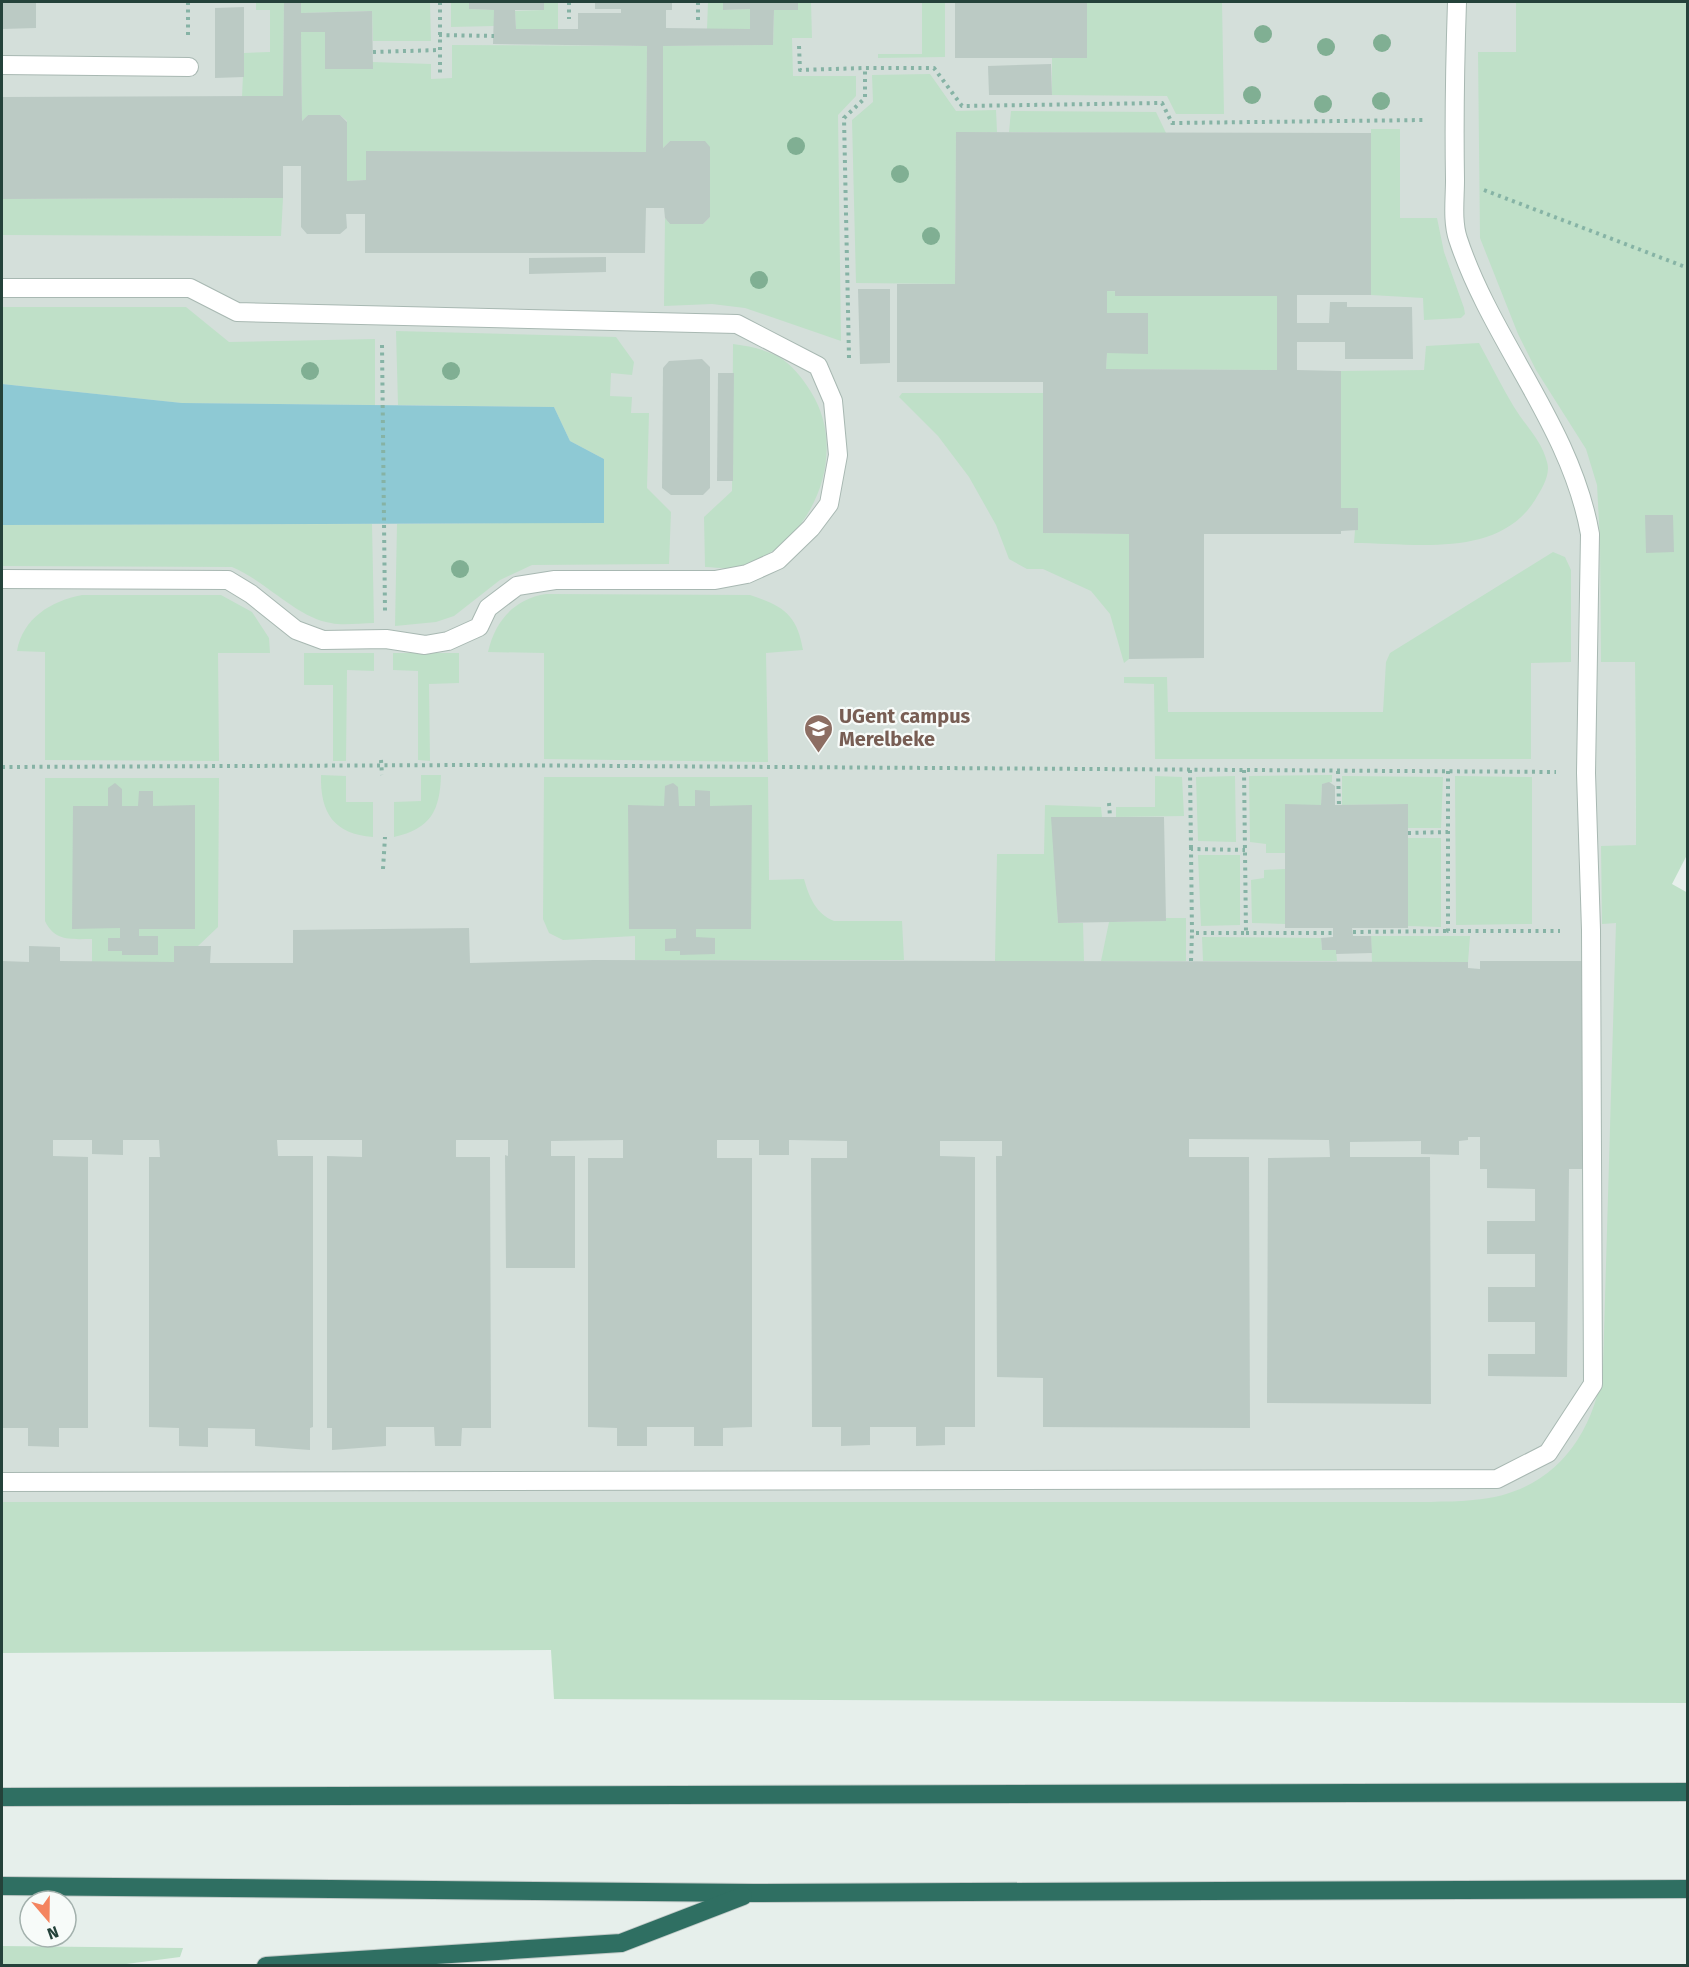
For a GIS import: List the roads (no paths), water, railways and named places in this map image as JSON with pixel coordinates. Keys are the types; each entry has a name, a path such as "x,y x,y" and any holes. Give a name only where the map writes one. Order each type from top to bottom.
{"highway":[{"path":"2,1788 29,1798"},
{"path":"2,1797 1688,1792"},
{"path":"2,1886 753,1893 1688,1889"},
{"path":"266,1965 621,1943 753,1893"}],"lane":[{"path":"2,1482 1497,1479 1548,1453 1593,1384 1591,930 1586,773 1590,534 1584,503 1568,458 1473,278 1457,236 1453,120 1457,2"},
{"path":"2,65 189,67"},
{"path":"2,288 190,288 237,312 737,324 818,366 833,401 838,455 829,504 811,528 778,560 747,574 715,580 555,580 517,586 488,608 479,627 448,641 425,645 386,639 323,640 296,630 251,594 228,580 2,579"}],"water":[{"path":"2,384 182,403 554,407 570,441 604,459 604,523 2,525"}],"place":[{"name":"UGent campus Merelbeke","path":"818,754"}]}
